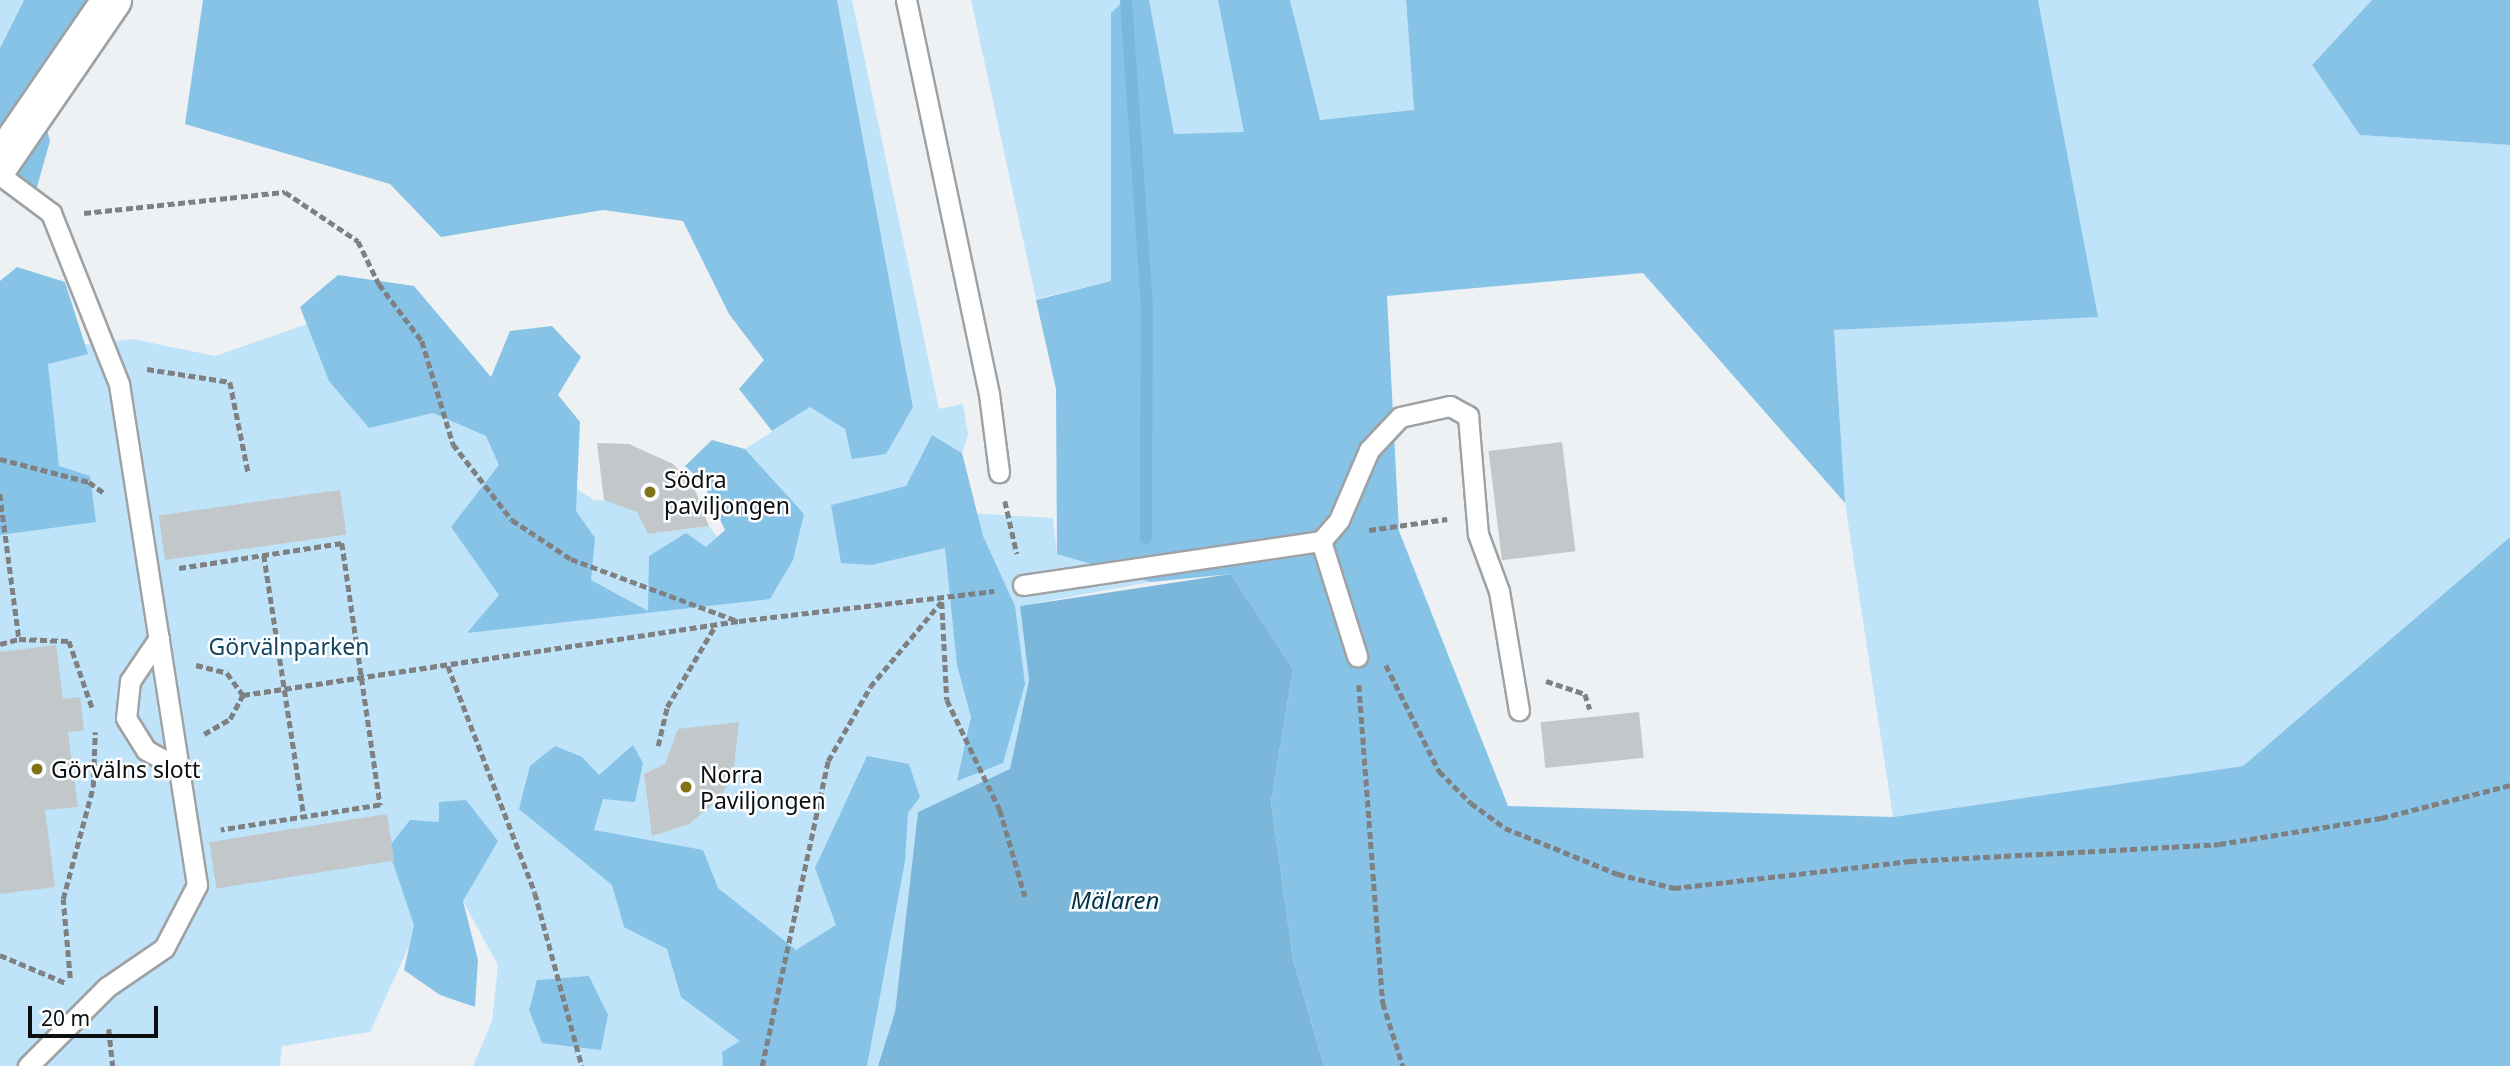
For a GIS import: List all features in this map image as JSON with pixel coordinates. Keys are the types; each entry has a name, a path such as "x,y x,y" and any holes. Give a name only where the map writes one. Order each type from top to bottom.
{"street":[{"path":"0,163 112,0"}],"lane":[{"path":"906,0 989,394 999,472"},
{"path":"0,175 51,213 116,377 182,770 197,885 189,909 164,947 107,988 28,1066"},
{"path":"1023,585 1321,541 1339,520 1369,450 1399,417 1422,408 1450,406 1468,416 1476,516 1499,591 1519,710"},
{"path":"1321,541 1354,648"},
{"path":"159,638 130,681 126,718 146,750 182,770"}],"path":[{"path":"51,213 123,213 285,191 358,241 379,284 422,341 453,444 512,520 570,559 739,621"},
{"path":"116,377 152,367 230,382 248,471"},
{"path":"0,459 89,482 141,521"},
{"path":"243,695 739,621 942,602 1023,585 999,472"},
{"path":"0,495 19,639"},
{"path":"1321,541 1476,516"},
{"path":"149,573 342,543 380,805 215,831"},
{"path":"264,555 304,817"},
{"path":"942,602 947,700 1000,810 1025,896"},
{"path":"762,1066 828,761 870,687 942,602"},
{"path":"658,746 667,707 715,625"},
{"path":"0,643 19,639 69,641 93,711 93,788 63,899 71,985"},
{"path":"1354,648 1397,677 1439,771 1471,803 1505,828 1618,874 1674,888 1910,861 2219,844 2381,818 2510,785"},
{"path":"1354,648 1383,1003 1403,1066"},
{"path":"447,666 535,893 582,1066"},
{"path":"164,668 209,667 238,682 243,695 230,719 176,741"},
{"path":"1515,686 1555,680 1585,694 1590,709"}],"green space":[{"path":"0,0 24,0 0,48"},
{"name":"Görvälnparken","path":"837,0 852,0 939,409 963,404 968,435 962,453 932,435 906,486 831,505 1053,518 1057,554 1151,582 1020,606 1029,679 1010,770 918,812 895,1012 878,1066 473,1066 492,1021 498,965 463,901 431,898 370,1032 282,1046 280,1066 0,1066 0,340 38,350 133,339 215,356 313,322 594,500 619,501 637,512 648,534 709,526 722,544 804,514 745,449 810,407 846,429 913,406"},
{"path":"971,0 1125,0 1111,14 1111,281 1036,299"},
{"path":"1149,0 1218,0 1245,133 1174,134"},
{"path":"1290,0 1406,0 1414,111 1319,120"},
{"path":"2038,0 2372,0 2312,65 2360,135 2510,145 2510,537 2243,766 1893,817 1845,503 1834,330 2097,316"}],"shaded area":[{"path":"24,0 93,0 37,92 50,141 35,194 0,159 0,48"},
{"path":"203,0 837,0 913,407 886,454 852,459 845,429 810,407 772,431 739,389 764,360 729,314 683,221 603,210 441,237 390,184 185,124"},
{"path":"1125,0 1149,0 1174,134 1244,132 1218,0 1290,0 1320,120 1414,110 1406,0 2038,0 2098,317 1834,330 1845,503 1643,273 1387,296 1399,531 1508,806 1893,817 2243,766 2510,537 2510,1066 1324,1066 1293,959 1271,802 1293,669 1231,574 1151,582 1057,554 1056,389 1036,300 1111,281 1111,13"},
{"path":"2372,0 2510,0 2510,145 2360,135 2312,65"},
{"path":"17,267 65,282 88,354 48,364 59,466 90,476 96,522 0,535 0,281"},
{"path":"338,275 414,286 491,377 510,331 552,326 581,357 558,395 580,422 576,511 595,538 591,580 648,611 649,556 686,533 706,547 725,530 703,483 685,466 712,440 745,449 804,514 793,560 770,599 467,633 499,595 451,527 499,465 486,436 433,413 369,428 329,381 300,307"},
{"path":"932,435 962,453 983,536 1015,606 1025,684 1003,763 957,781 971,717 957,665 945,548 871,565 841,563 831,505 906,486"},
{"path":"633,745 643,763 635,802 603,799 594,830 703,850 718,888 796,950 836,925 815,868 867,756 909,764 920,797 908,813 905,861 867,1066 723,1066 722,1052 740,1041 681,997 667,949 624,927 612,885 519,809 530,766 555,746 582,757 599,775"},
{"path":"466,800 498,841 463,901 478,960 475,1007 440,995 404,970 414,925 388,848 410,820 439,822 439,802"},
{"path":"589,976 608,1015 601,1050 542,1043 529,1010 537,980"}],"water":[{"name":"Mälaren","path":"1231,574 1293,669 1271,802 1293,959 1324,1066 878,1066 895,1012 918,812 1010,769 1029,680 1020,606"}],"building":[{"path":"1562,442 1575,551 1502,560 1489,451"},
{"name":"Södra paviljongen","path":"597,443 629,444 673,464 693,485 709,526 648,534 637,512 604,500"},
{"path":"340,490 346,535 165,560 159,515"},
{"name":"Görvälns slott","path":"56,645 63,699 80,697 84,730 68,732 78,807 45,810 55,887 0,894 0,652"},
{"path":"1639,712 1644,758 1545,768 1541,722"},
{"name":"Norra Paviljongen","path":"739,722 733,776 719,799 689,824 652,836 644,774 665,764 678,729"},
{"path":"387,814 394,860 217,889 209,842"}],"waterway":[{"path":"1126,0 1147,310 1146,538"}],"place":[{"name":"Södra paviljongen","path":"650,492"},
{"name":"Görvälns slott","path":"37,769"},
{"name":"Norra Paviljongen","path":"686,787"}]}
